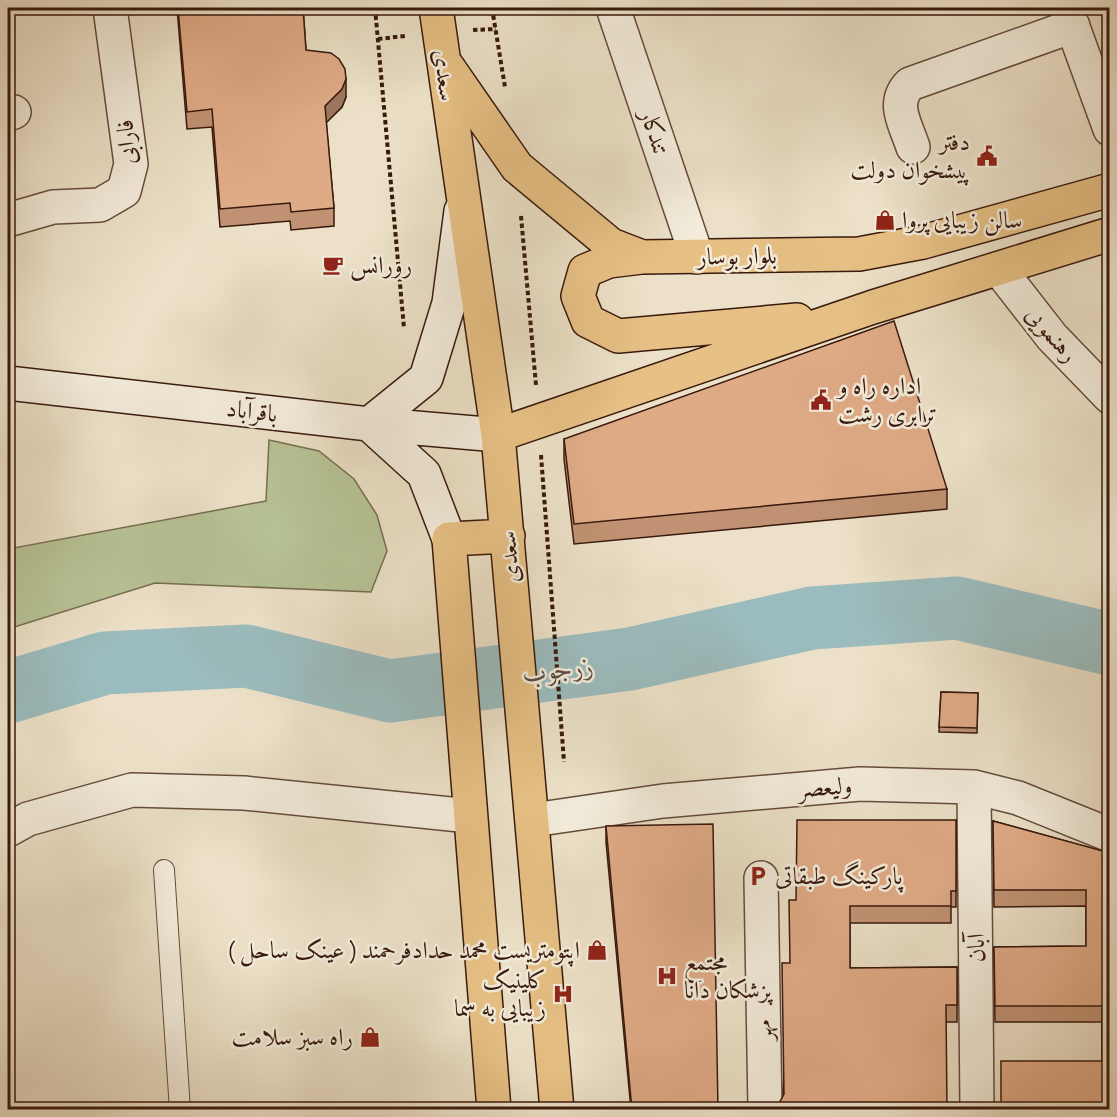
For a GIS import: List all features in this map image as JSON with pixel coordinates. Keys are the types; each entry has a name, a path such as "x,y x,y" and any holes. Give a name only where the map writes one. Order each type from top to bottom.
{"main road":[{"name":"سعدی","path":"436,8 462,201 498,435 557,1110"},
{"name":"بلوار بوسار","path":"444,60 517,167 612,245 642,257 859,254 923,242 1110,190"},
{"path":"498,435 873,307 1110,234"},
{"path":"642,257 609,261 585,271 578,296 588,321 618,336 791,321 873,307"},
{"path":"494,1110 449,539 508,536"}],"street":[{"name":"فارابی","path":"8,220 53,207 100,205 124,191 131,164 110,8"},
{"name":"تندکار","path":"613,8 697,257"},
{"path":"913,147 899,103 901,93 910,84 1069,17 1110,129"},
{"path":"449,539 424,474 369,424 426,378 449,303 462,201"},
{"name":"رهنمویی","path":"999,268 1052,337 1110,397"},
{"name":"باقرآباد","path":"8,383 369,424 498,435"},
{"name":"ولیعصر","path":"533,820 663,801 860,784 974,787 1018,798 1110,835"},
{"name":"آبان","path":"974,787 977,1110"},
{"path":"8,830 28,819 132,790 469,802"},
{"name":"مهر","path":"761,878 765,1110"}],"lane":[{"path":"164,870 180,1110"}],"path":[{"path":"375,8 404,333"},
{"path":"492,8 506,98"},
{"path":"517,167 539,421 562,735"}],"green space":[{"path":"269,440 319,451 354,479 377,515 387,551 371,592 155,583 8,629 8,549 266,501"}],"building":[{"path":"178,8 303,8 306,50 331,53 339,59 345,69 346,79 342,89 325,106 334,208 291,212 290,203 220,209 212,109 187,112"},
{"name":"اداره راه و ترابری رشت","path":"894,321 947,489 574,524 564,439"},
{"path":"941,692 978,693 977,728 939,727"},
{"path":"797,820 956,820 956,891 951,891 951,906 850,906 850,968 957,967 957,1005 946,1005 947,1110 777,1110 784,1094 782,963 790,963 789,900 796,900"},
{"path":"993,821 1110,853 1110,1110 1001,1110 1001,1061 1102,1061 1102,1006 995,1006 994,947 1086,946 1086,890 994,890"},
{"name":"مجتمع پزشکان دانا","path":"713,824 718,1110 632,1110 606,826"}],"waterway":[{"name":"زرجوب","path":"8,692 105,663 246,656 390,691 630,659 812,618 957,608 1110,644"}],"place":[{"name":"دفتر پیشخوان دولت","path":"987,156"},
{"name":"سالن زیبایی پروا","path":"885,220"},
{"name":"رورانس","path":"333,265"},
{"name":"اداره راه و ترابری رشت","path":"821,400"},
{"name":"پارکینگ طبقاتی","path":"758,876"},
{"name":"اپتومتریست محمد حدادفرحمند ( عینک ساحل )","path":"597,950"},
{"name":"مجتمع پزشکان دانا","path":"667,976"},
{"name":"کلینیک زیبایی به سما","path":"563,994"},
{"name":"راه سبز سلامت","path":"370,1037"}]}
